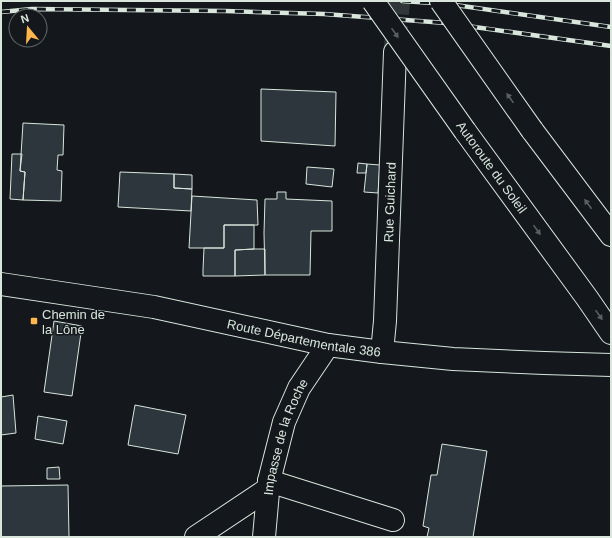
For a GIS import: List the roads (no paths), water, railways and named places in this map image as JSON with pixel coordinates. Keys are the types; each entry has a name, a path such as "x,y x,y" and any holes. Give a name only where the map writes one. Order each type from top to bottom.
{"main road":[{"name":"Autoroute du Soleil","path":"373,1 611,333"},
{"path":"441,1 532,130 611,235"},
{"name":"Rue Guichard","path":"382,352 385,321 395,52"},
{"name":"Route Départementale 386","path":"1,284 154,307 328,345 453,359 544,364 611,365"},
{"name":"Impasse de la Roche","path":"264,537 269,485 284,422 299,388 328,345"},
{"path":"196,537 269,485 393,520"}],"tunnel":[{"path":"395,47 399,1"}],"railway":[{"path":"402,1 448,4 611,27"},
{"path":"1,12 32,9 225,11 324,14 446,23 611,46"}],"place":[{"name":"Chemin de la Lône","path":"34,321"}]}
